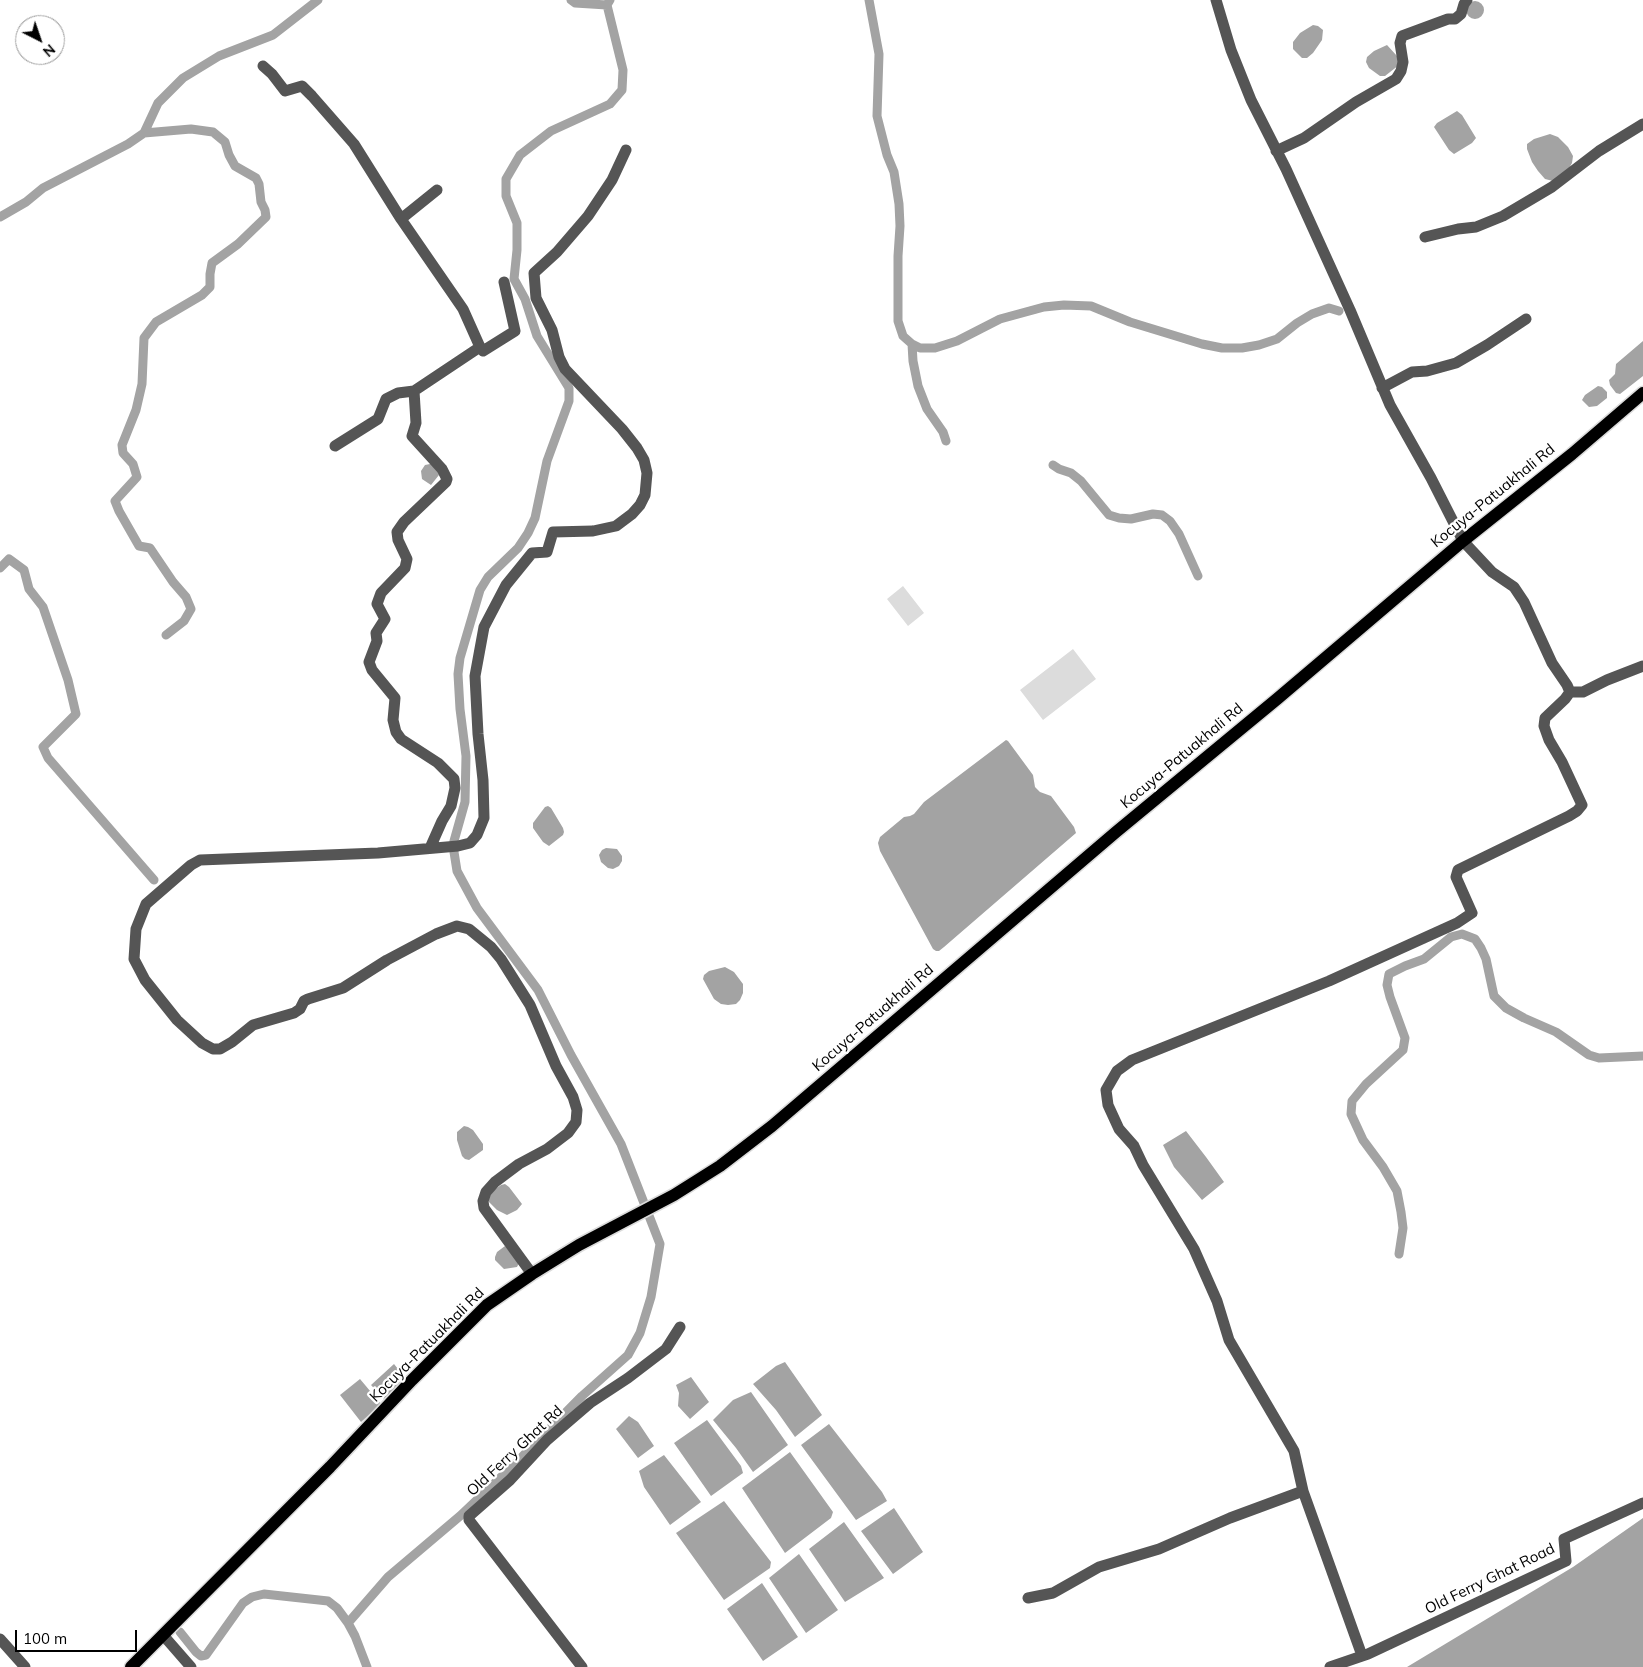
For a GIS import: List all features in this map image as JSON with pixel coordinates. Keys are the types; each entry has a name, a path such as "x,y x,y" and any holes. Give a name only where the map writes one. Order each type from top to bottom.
{"main road":[{"name":"Kocuya-Patuakhali Rd","path":"131,1667 330,1467 412,1380 487,1305 532,1274 657,1204 720,1166 772,1126 1116,832 1643,393"}],"street":[{"path":"1216,0 1231,50 1251,100 1350,310 1382,388 1463,541 1492,572 1514,587 1524,602 1552,663 1570,692"},
{"path":"1276,151 1304,138 1356,102 1396,78 1401,71 1403,62 1400,43 1402,36 1448,19 1455,19 1468,0"},
{"path":"263,66 285,91 302,86 354,144 463,309 480,348"},
{"path":"1426,237 1458,229 1476,227 1503,216 1552,187 1599,151 1643,124"},
{"path":"532,1274 484,1208 483,1201 486,1192 495,1182 519,1164 568,1133 576,1122 577,1110 573,1097 556,1066 530,1005 492,947 469,929 457,926 436,934 387,960 343,988 317,995 304,1001 300,1009 294,1014 253,1025 232,1042 220,1049 213,1049 202,1043 177,1020 145,980 134,960 136,929 146,904 191,865 200,860 378,853 458,846 470,843 477,835 484,818 475,676 484,627 506,584 532,553 547,552 552,532 594,531 616,526 632,514 640,505 645,495 647,473 644,460 637,448 622,429 565,369 559,358 552,330 536,298 534,273 557,252 588,216 612,180 626,150"},
{"path":"402,219 437,190"},
{"path":"334,446 378,419 386,399 398,393 414,391 480,348 483,350 515,331 504,282"},
{"path":"1382,388 1412,372 1427,371 1456,363 1487,346 1526,319"},
{"path":"414,391 416,423 412,436 442,469 447,479 404,522 397,532 398,540 407,559 405,568 382,593 377,604 385,619 376,633 377,641 368,662 372,670 395,698 393,720 396,732 401,739 438,763 454,779 455,788 451,806 442,822 435,847"},
{"path":"1570,692 1583,692 1643,666"},
{"path":"1360,1650 1303,1492 1294,1451 1229,1340 1217,1301 1194,1249 1143,1165 1134,1146 1119,1129 1108,1105 1106,1090 1117,1071 1132,1060 1329,981 1457,923 1472,913 1456,877 1458,870 1569,816 1582,805 1544,726 1545,718 1565,700 1570,692"},
{"name":"Old Ferry Ghat Rd","path":"582,1667 469,1520 469,1516 510,1480 547,1440 590,1403 628,1378 666,1349 680,1326"},
{"path":"1028,1598 1053,1593 1099,1566 1158,1549 1230,1518 1303,1492"},
{"name":"Old Ferry Ghat Road","path":"1330,1667 1368,1654 1566,1561 1564,1540 1643,1503"},
{"path":"163,1635 191,1667"},
{"path":"0,1639 25,1667"}],"shaded area":[{"path":"1475,1 1481,4 1484,10 1481,16 1475,19 1469,16 1466,10 1469,4"},
{"path":"1313,25 1323,30 1322,40 1313,53 1307,58 1302,58 1293,49 1293,42 1300,33"},
{"path":"1387,45 1397,56 1399,65 1385,76 1380,76 1369,68 1366,62 1367,57 1374,51"},
{"path":"1457,111 1462,115 1476,138 1472,143 1454,154 1449,150 1434,127 1437,123"},
{"path":"1550,134 1558,137 1568,147 1573,156 1568,170 1553,181 1545,179 1538,171 1527,149 1527,144 1534,139"},
{"path":"1643,341 1643,376 1620,394 1616,393 1609,380 1615,374 1616,364"},
{"path":"1598,386 1607,392 1607,398 1597,406 1589,407 1582,400 1585,395"},
{"path":"435,463 439,475 431,485 422,479 421,471 425,465"},
{"path":"903,586 924,613 908,626 887,599"},
{"path":"1073,649 1096,679 1043,720 1020,690"},
{"path":"1006,740 1033,775 1035,787 1040,792 1051,796 1074,827 1076,833 944,947 936,951 933,949 880,851 878,843 880,837 904,817 914,814 924,802"},
{"path":"545,807 551,808 564,832 563,835 549,846 543,842 533,828 533,823"},
{"path":"606,848 617,849 622,856 619,866 613,869 608,868 601,862 599,855"},
{"path":"725,967 734,972 743,984 743,993 736,1004 721,1004 714,999 703,979 704,975 709,971"},
{"path":"464,1126 473,1130 483,1144 483,1150 469,1160 462,1156 457,1140 457,1132"},
{"path":"1186,1131 1224,1182 1202,1200 1174,1167 1163,1145"},
{"path":"505,1184 522,1204 517,1210 507,1215 497,1210 488,1201 489,1194"},
{"path":"505,1246 519,1263 517,1267 504,1269 495,1260 497,1252"},
{"path":"785,1362 822,1415 795,1437 776,1410 753,1384 776,1366"},
{"path":"394,1364 406,1379 384,1399 371,1385"},
{"path":"691,1377 709,1402 690,1419 678,1406 679,1393 676,1385"},
{"path":"360,1379 381,1404 361,1422 340,1395"},
{"path":"751,1392 788,1445 753,1472 713,1420 733,1400"},
{"path":"629,1416 638,1422 654,1446 638,1458 616,1429"},
{"path":"707,1420 741,1466 743,1473 711,1496 674,1443"},
{"path":"829,1424 887,1501 856,1520 801,1445"},
{"path":"790,1452 833,1512 831,1518 785,1553 742,1488"},
{"path":"664,1455 701,1502 670,1525 644,1487 639,1471"},
{"path":"724,1501 771,1562 770,1568 724,1600 676,1533"},
{"path":"894,1508 923,1552 893,1574 861,1531"},
{"path":"1643,1518 1643,1667 1407,1667 1573,1567"},
{"path":"844,1522 884,1578 845,1602 809,1549"},
{"path":"799,1554 838,1610 806,1633 769,1578"},
{"path":"762,1583 798,1637 763,1661 727,1609"}],"waterway":[{"path":"144,133 158,103 183,78 219,56 273,35 318,0"},
{"path":"571,0 575,3 607,5"},
{"path":"367,1667 348,1623 388,1577 460,1516 582,1396 628,1355 640,1333 651,1297 660,1244 621,1144 571,1055 538,990 477,908 457,871 454,852 454,841 465,802 466,756 460,709 458,674 460,658 480,590 488,577 518,548 535,518 547,461 569,401 569,388 537,336 525,299 514,279 517,223 506,196 506,179 520,155 551,131 610,104 622,90 623,70 607,5 610,0"},
{"path":"869,0 879,54 877,116 887,155 894,172 899,204 898,321 903,336 912,344 920,348 935,348 957,341 1000,319 1044,307 1064,305 1091,306 1130,322 1202,344 1222,348 1242,348 1277,339 1312,314 1329,308 1339,311"},
{"path":"0,217 26,202 43,188 128,144 144,133 191,129 213,132 225,142 235,166 256,178 259,184 261,202 266,217 238,244 212,263 210,287 202,295 156,322 144,338 142,384 136,410 122,445 123,453 133,464 137,477 115,501 139,546 150,548 173,582 186,597 191,609 184,621 166,635"},
{"path":"912,344 918,386 927,409 943,432 946,441"},
{"path":"1053,465 1071,473 1081,481 1109,515 1131,519 1153,514 1162,515 1170,521 1179,534 1198,576"},
{"path":"0,568 9,559 24,570 29,589 43,607 68,680 76,714 43,747 48,758 154,880"},
{"path":"1399,1254 1403,1228 1397,1191 1383,1167 1363,1140 1351,1114 1352,1101 1366,1084 1403,1050 1405,1038 1390,997 1387,985 1389,974 1424,959 1451,937 1462,934 1475,939 1481,948 1486,959 1494,996 1506,1008 1556,1032 1589,1055 1599,1058 1643,1056"},
{"path":"180,1632 196,1652 201,1656 206,1655 243,1603 252,1597 264,1594 328,1601 337,1608 348,1623"}]}
